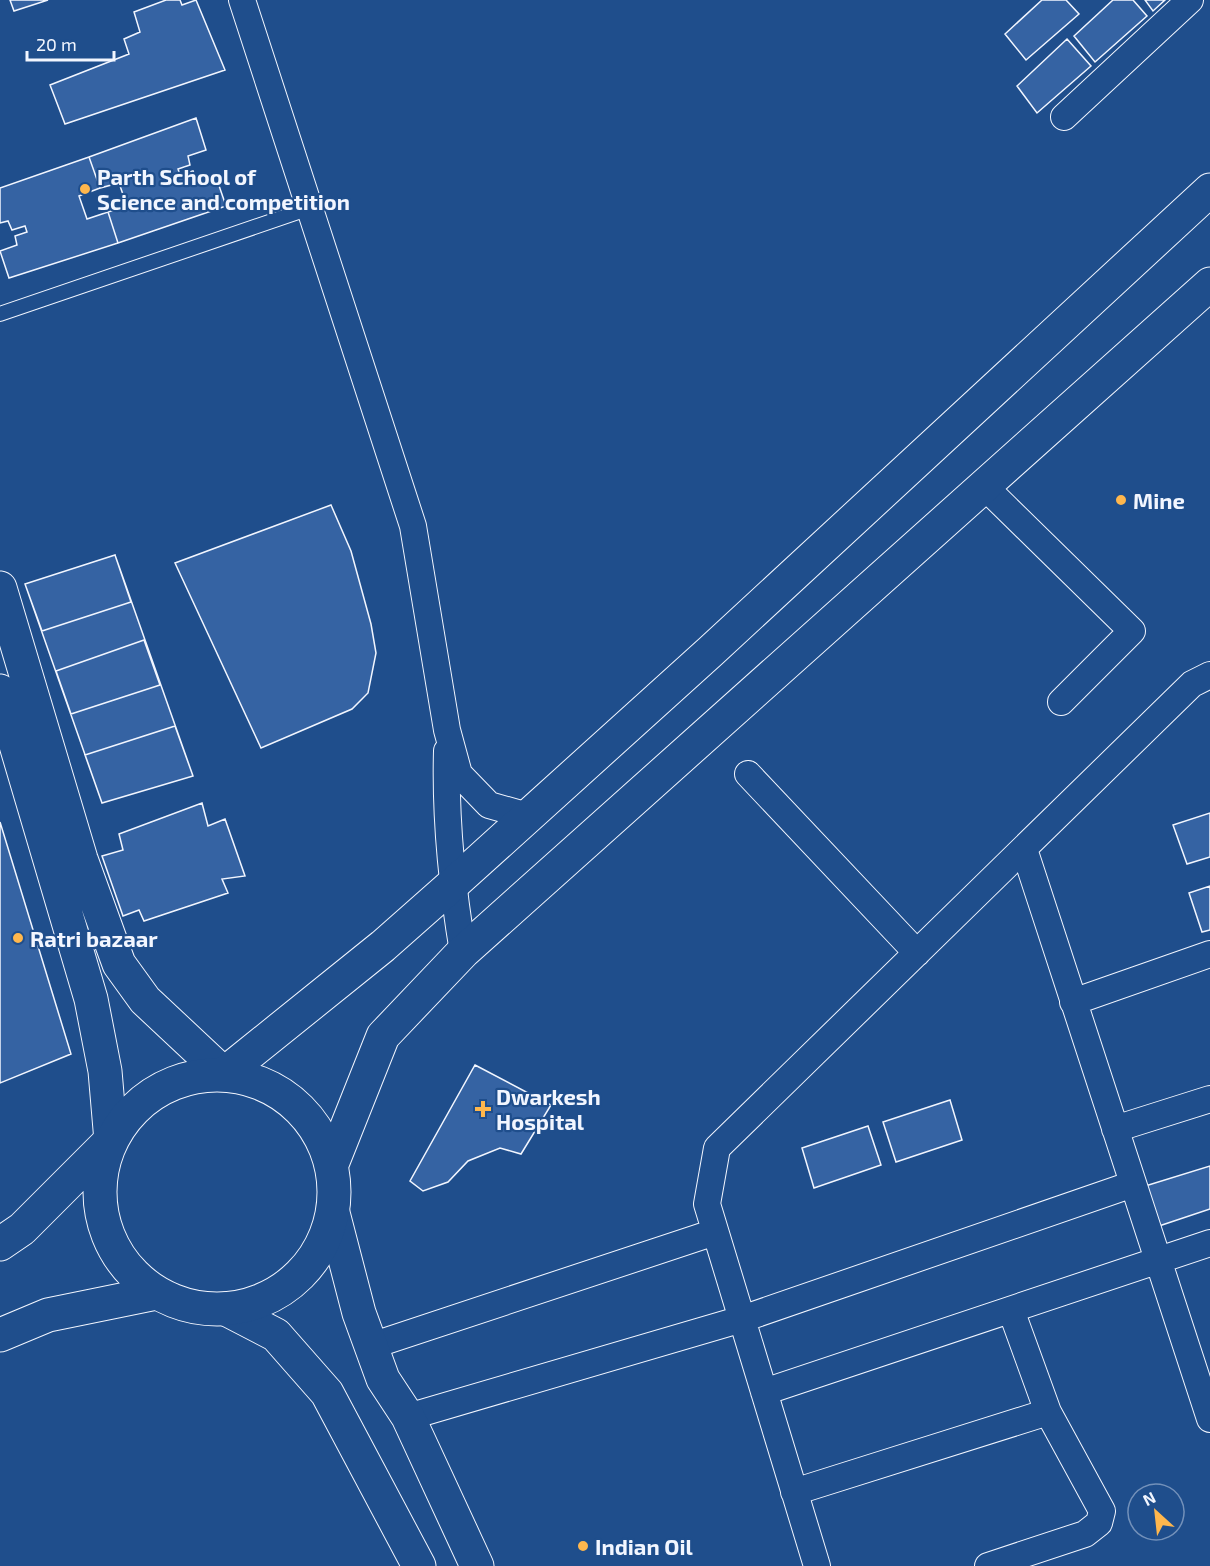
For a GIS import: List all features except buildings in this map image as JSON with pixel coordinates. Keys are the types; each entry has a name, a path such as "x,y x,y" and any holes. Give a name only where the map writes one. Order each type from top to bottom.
{"main road":[{"path":"224,1074 383,946 452,885 711,651 1210,190"},
{"path":"332,1164 383,1036 463,952 1210,284"},
{"path":"0,588 81,859 119,964 145,1000 224,1074"},
{"path":"0,691 90,999 105,1071 111,1141 101,1174 100,1209 110,1242 130,1271 156,1293 190,1306 226,1309 264,1300 296,1279 320,1249 333,1213 336,1188 332,1164 318,1129 293,1101 261,1082 224,1074 190,1077 158,1091 131,1112 111,1141 22,1229 0,1244"},
{"path":"333,1213 359,1313 382,1379 408,1417 477,1566"},
{"path":"0,1335 48,1315 156,1293"},
{"path":"226,1309 276,1335 327,1393 419,1566"}],"street":[{"path":"242,0 413,526 447,730 459,774 489,805 528,816"},
{"path":"1064,117 1190,0"},
{"path":"984,486 1132,631 1061,702"},
{"path":"817,1566 707,1204 717,1148 1192,684 1210,675"},
{"path":"447,730 446,788 452,885 463,952"},
{"path":"748,774 917,953"},
{"path":"1024,849 1210,1419"},
{"path":"1073,1002 1210,954"},
{"path":"1115,1129 1210,1099"},
{"path":"408,1417 742,1319 1133,1184"},
{"path":"371,1346 715,1232"},
{"path":"764,1392 1210,1244"},
{"path":"988,1566 1085,1534 1099,1523 1102,1511 1048,1412 1011,1310"},
{"path":"794,1492 1048,1412"}],"lane":[{"path":"0,314 310,208"}],"place":[{"name":"Parth School of Science and competition","path":"85,189"},
{"name":"Mine","path":"1121,500"},
{"name":"Ratri bazaar","path":"18,938"},
{"name":"Dwarkesh Hospital","path":"483,1109"},
{"name":"Indian Oil","path":"583,1546"}]}
